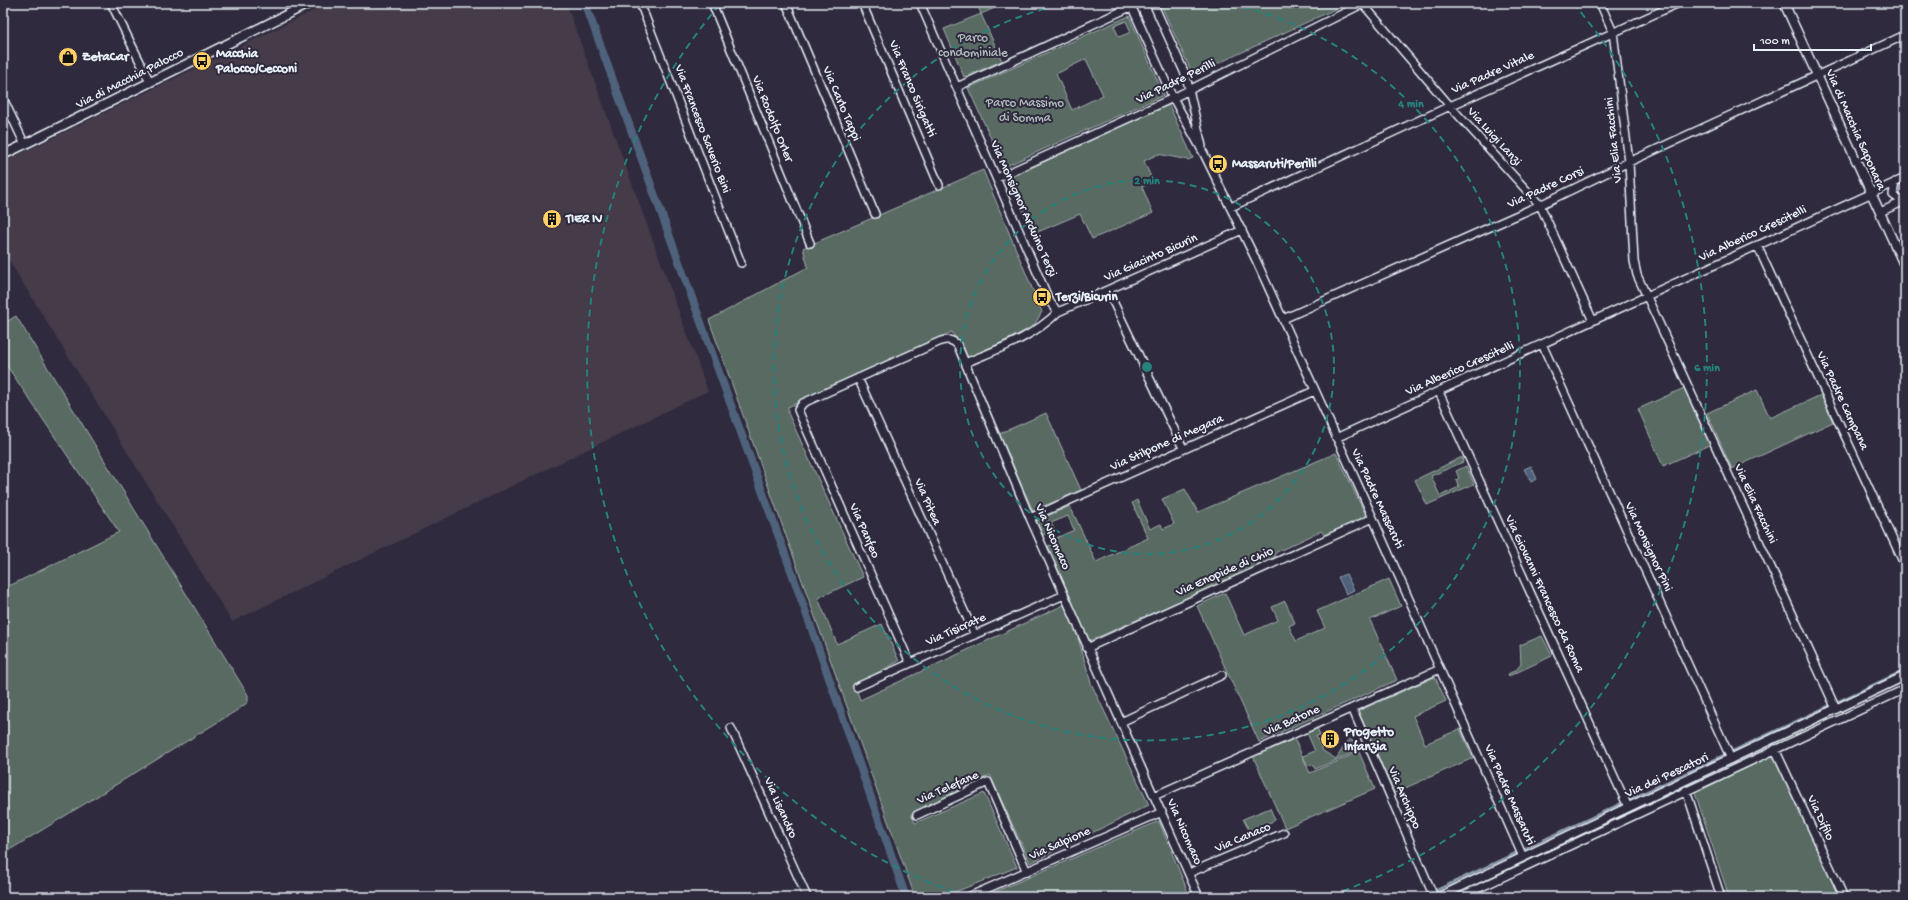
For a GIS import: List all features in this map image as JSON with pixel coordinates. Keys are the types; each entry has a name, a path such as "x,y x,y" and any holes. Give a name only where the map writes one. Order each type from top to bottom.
{"street":[{"path":"111,3 150,82"},
{"name":"Via di Macchia Palocco","path":"3,156 310,3"},
{"name":"Via Francesco Saverio Bini","path":"640,3 741,263"},
{"name":"Via Rodolfo Orler","path":"712,3 810,243"},
{"name":"Via Carlo Tappi","path":"786,3 875,214"},
{"name":"Via Franco Sirigatti","path":"862,3 940,185"},
{"name":"Via Monsignor Arduino Terzi","path":"920,3 1050,302 1058,312"},
{"path":"956,87 1131,5 1139,3"},
{"name":"Via Padre Massaruti","path":"1154,3 1182,66 1190,90 1204,154"},
{"name":"Via Elia Facchini","path":"1600,3 1613,32 1630,162 1634,262 1638,277 1833,705"},
{"name":"Via Padre Vitale","path":"1232,207 1450,106 1679,3"},
{"name":"Via di Macchia Saponara","path":"1784,3 1905,268"},
{"name":"Via Padre Perilli","path":"996,178 1190,90 1360,4"},
{"name":"Via Luigi Lanzi","path":"1360,4 1540,205 1593,321"},
{"name":"Via Padre Massaruti","path":"1131,5 1173,98 1232,207 1314,391 1373,518 1521,853"},
{"name":"Via Padre Corsi","path":"1283,319 1540,205 1905,35"},
{"path":"3,98 25,145"},
{"name":"Via Alberico Crescitelli","path":"1336,438 1905,178"},
{"path":"1895,182 1893,195 1904,201"},
{"path":"1880,212 1904,201"},
{"name":"Via Giacinto Bicurin","path":"965,363 1031,334 1046,324 1058,312 1242,230"},
{"name":"Via Padre Campana","path":"1757,245 1905,566"},
{"path":"1108,291 1183,448"},
{"name":"Via Nicomaco","path":"798,408 803,403 945,340 953,341 957,344 1030,518 1087,648 1200,897"},
{"name":"Via Monsignor Pini","path":"1542,344 1729,754"},
{"name":"Via Pitea","path":"858,378 975,635"},
{"name":"Via Stilpone di Megara","path":"1030,518 1183,448 1314,391"},
{"name":"Via Giovanni Francesco da Roma","path":"1439,392 1627,805"},
{"name":"Via Panfeo","path":"798,408 799,414 910,664"},
{"name":"Via Enopide di Chio","path":"1087,648 1373,518"},
{"name":"Via Tisicrate","path":"857,687 1064,595"},
{"name":"Via Batone","path":"1154,796 1440,669"},
{"path":"1121,722 1222,675"},
{"name":"Via dei Pescatori","path":"1436,897 1521,853 1627,805 1729,754 1833,705 1905,676"},
{"name":"Via dei Pescatori","path":"1460,897 1686,790 1905,689"},
{"name":"Via Archippo","path":"1352,708 1430,888 1436,897"},
{"name":"Via Lisandro","path":"731,728 807,897"},
{"name":"Via Difilo","path":"1775,749 1844,897"},
{"name":"Via Telefane","path":"917,816 988,782 1027,872"},
{"path":"1686,790 1721,897"},
{"name":"Via Salpione","path":"968,897 1162,812"},
{"name":"Via Canaco","path":"1189,873 1284,833"}],"shaded area":[{"path":"329,3 566,3 708,391 232,622 3,251 3,162"}],"green space":[{"name":"Parco condominiale","path":"977,3 1006,3 981,14"},
{"path":"1160,3 1345,3 1346,4 1193,75"},
{"name":"Parco condominiale","path":"981,14 1002,61 964,77 944,29"},
{"name":"Parco Massimo di Somma","path":"1129,16 1164,95 1004,167 968,88","holes":["1126,21 1131,32 1119,37 1114,26","1086,59 1103,95 1072,110 1056,74"]},
{"path":"1169,105 1193,158 1188,160 1158,154 1144,161 1153,182 1142,187 1153,213 1092,239 1080,214 1033,234 1008,176"},
{"path":"983,170 1042,312 1033,327 970,358 965,357 952,332 788,407 788,413 863,577 818,598 837,644 882,624 899,661 855,685 860,700 1068,603 1091,683 1149,805 1030,863 990,775 911,814 915,823 984,793 1017,867 943,897 915,897 709,320 808,267 803,248"},
{"path":"16,316 248,695 248,702 239,709 3,854 3,589 119,532 3,360 3,324"},
{"path":"1684,388 1710,445 1663,466 1638,409"},
{"path":"1757,390 1770,418 1821,395 1833,422 1732,469 1707,413"},
{"path":"1046,413 1081,490 1033,511 999,434"},
{"path":"1336,453 1367,518 1325,536 1321,531 1275,553 1275,559 1089,641 1048,546 1053,544 1052,540 1074,530 1068,516 1051,523 1055,531 1043,535 1036,521 1070,506 1096,562 1148,538 1132,503 1137,500 1150,529 1161,524 1163,529 1174,524 1162,499 1185,489 1198,512"},
{"path":"1462,457 1463,462 1431,476 1440,496 1459,487 1456,480 1459,478 1456,471 1466,466 1474,484 1427,505 1415,480"},
{"path":"1389,579 1401,606 1370,620 1397,680 1259,742 1197,606 1225,593 1244,635 1278,620 1272,607 1285,601 1295,623 1289,626 1296,641 1325,628 1317,611"},
{"path":"1542,636 1552,656 1509,676 1508,674 1516,670 1521,664 1520,645"},
{"path":"1435,677 1446,701 1413,716 1425,744 1460,729 1473,758 1394,793 1358,711"},
{"path":"1317,728 1320,735 1316,736 1323,751 1336,759 1349,739 1353,741 1356,748 1355,752 1315,769 1313,764 1308,766 1303,756 1315,751 1307,733"},
{"path":"1294,738 1310,773 1359,752 1375,789 1285,828 1253,756"},
{"path":"1775,754 1842,897 1729,897 1695,793"},
{"path":"1270,808 1275,820 1250,832 1243,819"},
{"path":"1159,821 1190,897 983,897"}],"water":[{"path":"1531,466 1537,479 1531,482 1524,469"},
{"path":"1346,574 1354,590 1346,594 1338,577"}],"waterway":[{"path":"585,3 793,576 906,897"},
{"path":"1422,897 1905,670"}],"place":[{"name":"ZetaCar","path":"68,57"},
{"name":"Macchia Palocco/Cecconi","path":"202,61"},
{"name":"Massaruti/Perilli","path":"1218,164"},
{"name":"TIER IV","path":"552,219"},
{"name":"Terzi/Bicurin","path":"1042,297"},
{"name":"Progetto Infanzia","path":"1330,739"}]}
